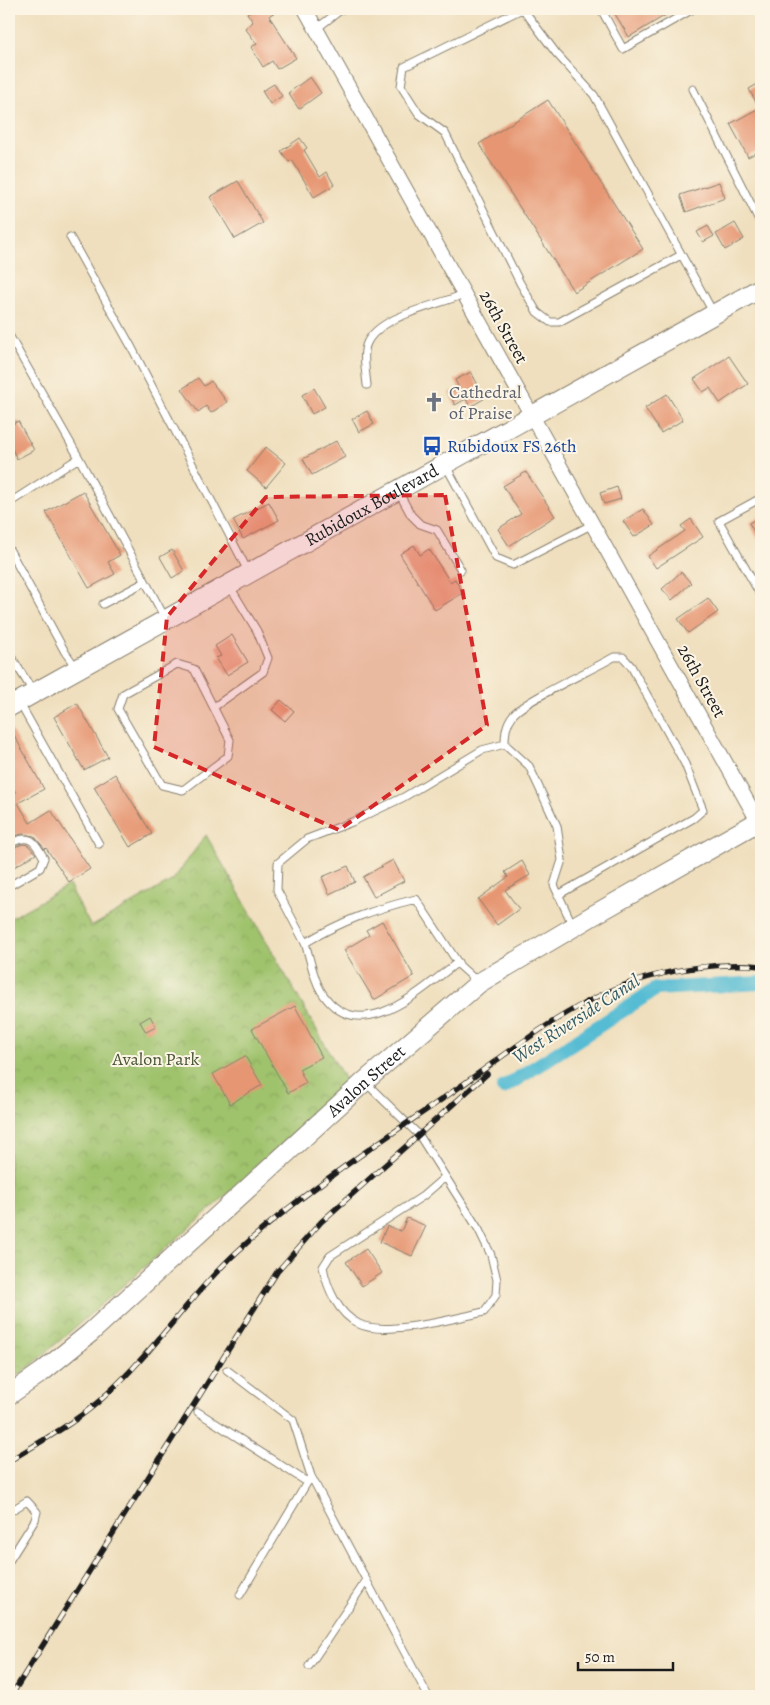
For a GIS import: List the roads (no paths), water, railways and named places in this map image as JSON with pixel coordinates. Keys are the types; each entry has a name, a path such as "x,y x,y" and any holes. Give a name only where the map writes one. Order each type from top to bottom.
{"street":[{"name":"26th Street","path":"305,9 760,823"},
{"name":"Rubidoux Boulevard","path":"20,700 761,288"},
{"name":"Avalon Street","path":"9,1395 42,1372 90,1333 364,1082 479,983 573,927 760,823"}],"lane":[{"path":"316,29 342,9"},
{"path":"681,255 559,322 550,322 537,312 520,283 445,133 419,114 401,86 404,68 523,9 556,53 594,95 714,314"},
{"path":"601,9 623,49 693,9"},
{"path":"693,89 761,224"},
{"path":"70,237 132,348 249,573"},
{"path":"367,385 366,344 377,329 402,316 464,294"},
{"path":"9,335 80,458 166,620"},
{"path":"9,503 80,458"},
{"path":"445,464 496,558 513,564 593,524"},
{"path":"398,491 411,515 420,524 437,530 461,570"},
{"path":"761,498 719,521 761,596"},
{"path":"9,549 65,652 77,669"},
{"path":"103,604 146,582"},
{"path":"214,707 263,672 268,658 257,631 229,584"},
{"path":"9,653 20,700 99,844"},
{"path":"558,894 694,818 703,810 685,764 631,666 623,657 614,658 550,690 514,713 505,729 505,744 529,766 556,826 562,860 554,885 558,894 573,927"},
{"path":"177,664 194,669 214,707 230,740 228,756 183,790 162,785 118,709 123,694 177,664"},
{"path":"458,962 397,1008 370,1016 352,1016 335,1007 320,990 305,943 277,890 278,863 307,839 352,822 404,797 482,750 505,744"},
{"path":"9,844 22,838 30,839 36,843 44,858 40,868 9,886"},
{"path":"305,943 336,924 384,906 416,899 458,962 479,983"},
{"path":"364,1082 419,1135 445,1176 479,1230 491,1255 498,1280 496,1295 484,1312 425,1324 386,1328 360,1325 342,1312 325,1279 323,1267 330,1256 423,1196 445,1176"},
{"path":"227,1370 293,1420 309,1479 428,1696"},
{"path":"198,1412 309,1479"},
{"path":"240,1595 309,1479"},
{"path":"9,1512 27,1501 37,1512 35,1520 9,1562"},
{"path":"309,1666 366,1581"}],"waterway":[{"name":"West Riverside Canal","path":"503,1088 656,989 761,983"}],"railway":[{"path":"9,1461 48,1438 97,1403 142,1358 222,1267 288,1208 537,1032 560,1017 608,992 648,977 680,970 713,966 761,966"},
{"path":"11,1696 277,1272 321,1222 487,1074"}],"place":[{"name":"Cathedral of Praise","path":"434,402"},
{"name":"Rubidoux FS 26th","path":"432,446"}],"park label":[{"name":"Avalon Park","path":"156,1059"}]}
